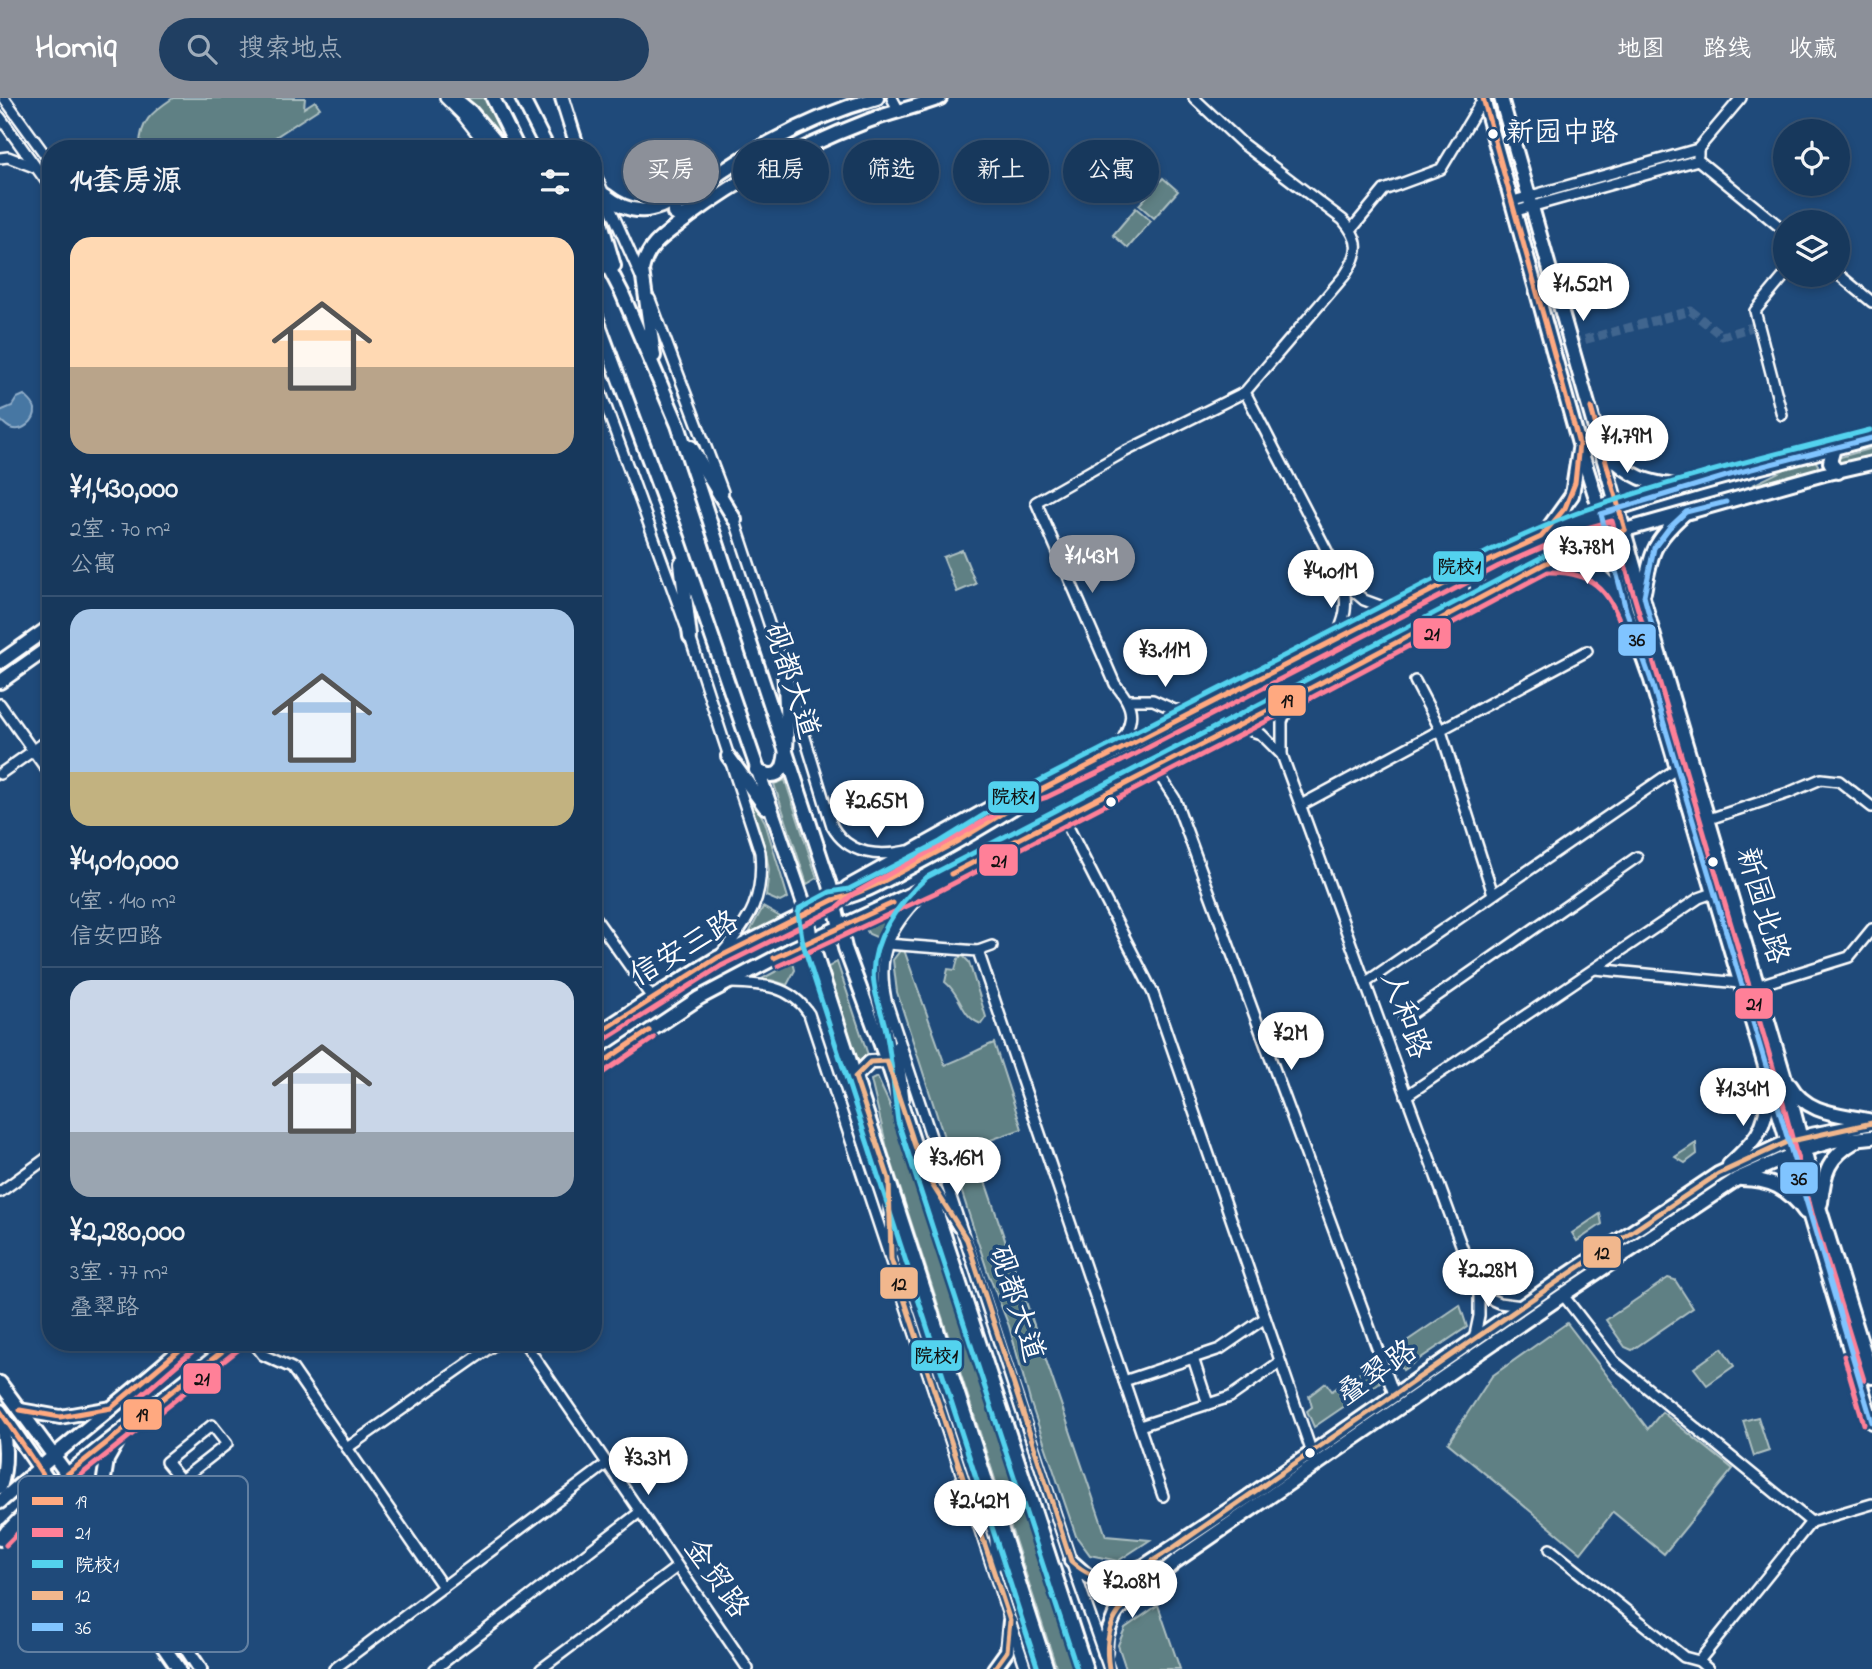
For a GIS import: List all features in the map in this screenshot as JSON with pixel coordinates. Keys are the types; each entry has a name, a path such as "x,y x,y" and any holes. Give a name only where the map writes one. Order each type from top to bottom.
{"main road":[{"path":"454,98 471,112 494,140"},
{"path":"493,98 514,140"},
{"path":"522,98 543,140"},
{"path":"562,98 575,140"},
{"path":"719,175 760,148 806,126 877,98"},
{"path":"656,374 642,270 651,246 727,189 782,158 870,120 940,98"},
{"path":"1501,98 1618,510"},
{"path":"1483,99 1601,514"},
{"path":"602,196 624,207 645,212 669,203"},
{"path":"680,203 675,207 674,213 680,217 701,208"},
{"path":"602,208 622,293"},
{"name":"砚都大道","path":"602,254 622,293 678,425 834,900 838,928 887,1061 1086,1669"},
{"name":"砚都大道","path":"602,333 678,538 807,914 811,941 1047,1669"},
{"path":"678,425 735,520"},
{"path":"834,900 852,897 944,850 1043,789 1541,537 1601,514 1872,438"},
{"path":"1541,537 1572,495 1579,444"},
{"path":"1602,448 1621,468 1645,481 1688,488"},
{"path":"1834,448 1829,462 1838,472"},
{"name":"信安三路","path":"602,1063 699,998 792,948 931,885 1546,563 1625,530 1872,463"},
{"name":"新园北路","path":"1618,510 1784,1075 1795,1146"},
{"path":"1644,596 1654,548 1686,512"},
{"name":"新园北路","path":"1601,514 1626,610 1651,680 1770,1083 1795,1146 1872,1377"},
{"path":"678,538 690,637"},
{"path":"1546,563 1562,561 1592,568 1609,583 1626,610"},
{"path":"1467,573 1477,584 1477,599"},
{"path":"0,662 42,632"},
{"path":"1640,652 1645,647 1657,647"},
{"path":"0,682 42,652"},
{"path":"756,770 769,776 782,769 786,755 785,669"},
{"path":"728,756 774,819"},
{"path":"834,900 848,887 999,803 1043,789"},
{"path":"944,850 955,872"},
{"name":"信安三路","path":"602,1031 718,958 834,900"},
{"path":"687,976 699,998"},
{"path":"1761,1053 1775,1048"},
{"path":"855,1077 870,1062 887,1061"},
{"path":"1784,1075 1795,1095 1813,1108 1872,1122"},
{"path":"1718,1174 1754,1141 1762,1128 1767,1115 1770,1083"},
{"path":"1795,1146 1872,1122"},
{"path":"1795,1146 1867,1137"},
{"path":"1737,1179 1756,1179 1776,1184 1816,1215 1830,1162 1845,1147 1867,1137"},
{"name":"叠翠路","path":"1071,1561 1089,1577 1104,1581 1113,1580 1144,1566 1718,1174 1795,1146"},
{"name":"叠翠路","path":"1105,1653 1106,1637 1116,1612 1176,1561 1563,1295 1737,1179 1795,1146"},
{"path":"1694,1191 1701,1203"},
{"name":"新园北路","path":"1826,1244 1872,1422"},
{"path":"29,1476 178,1351"},
{"path":"65,1476 223,1351"},
{"path":"0,1383 68,1474"},
{"path":"20,1410 60,1417 111,1408"},
{"path":"0,1412 43,1476"},
{"path":"0,1412 6,1453 0,1487"},
{"path":"92,1423 107,1443"},
{"path":"16,1436 30,1424"},
{"path":"104,1476 107,1460 123,1431"},
{"path":"0,1502 18,1486"},
{"path":"4,1535 18,1521"},
{"path":"1144,1566 1138,1572 1139,1578 1142,1583 1150,1584"},
{"path":"994,1669 1007,1651 1010,1620"},
{"path":"167,1652 179,1669"},
{"path":"189,1652 200,1669"}],"street":[{"path":"4,98 42,151"},
{"path":"445,98 462,114 482,140"},
{"path":"562,98 580,140"},
{"path":"892,98 898,111"},
{"path":"1116,754 1132,714 1128,700 1115,684 1036,502 1124,452 1245,392 1354,262 1357,251 1351,230 1343,220 1243,144 1194,98"},
{"path":"1515,206 1698,149 1741,98"},
{"path":"1351,230 1384,190 1441,169 1483,99"},
{"path":"0,117 42,175"},
{"path":"1698,149 1698,160"},
{"path":"0,158 8,157 36,167"},
{"path":"1531,201 1698,160"},
{"path":"1698,160 1773,222"},
{"path":"602,201 643,283 735,520 836,833 854,848 874,855 918,848"},
{"path":"1850,284 1872,302"},
{"path":"1775,287 1755,311 1782,415"},
{"path":"1245,392 1343,582 1364,600 1394,611"},
{"path":"602,396 690,637 760,852 762,870 752,914 718,958"},
{"path":"1334,640 1345,620 1343,582"},
{"path":"1301,805 1587,651"},
{"path":"1415,681 1441,731 1493,894"},
{"path":"1282,755 1282,722 1292,698"},
{"path":"1128,700 1153,700 1175,710 1200,710"},
{"path":"0,704 42,764"},
{"path":"1236,726 1261,734 1282,755"},
{"path":"0,774 42,744"},
{"name":"人和路","path":"1282,755 1479,1294"},
{"path":"1156,768 1175,799 1394,1394"},
{"path":"1365,983 1676,769"},
{"path":"1709,819 1821,779 1839,781 1872,807"},
{"path":"1063,817 1153,993 1312,1453"},
{"path":"1404,1019 1637,857"},
{"name":"砚都大道","path":"931,885 897,924 881,962 882,982 1071,1561 1109,1669"},
{"path":"1406,1096 1699,898 1713,893"},
{"path":"602,928 652,998"},
{"path":"1756,986 1849,957 1872,929"},
{"path":"887,944 978,951 992,946"},
{"path":"978,951 1163,1496"},
{"path":"1595,968 1740,983"},
{"path":"726,983 768,985 788,992 802,1003 809,1014 1026,1669"},
{"path":"895,1027 906,1120"},
{"path":"0,1192 42,1162"},
{"path":"923,1170 967,1240"},
{"path":"889,1179 891,1259"},
{"path":"1474,1340 1479,1316 1479,1294 1499,1303 1522,1306"},
{"path":"1563,1295 1614,1361 1811,1522"},
{"path":"1124,1381 1220,1349 1265,1318"},
{"path":"260,1351 292,1368 443,1587"},
{"path":"347,1448 485,1351"},
{"name":"金贸路","path":"530,1351 748,1669"},
{"path":"1193,1358 1208,1404"},
{"path":"1140,1426 1230,1396 1280,1362"},
{"path":"178,1476 166,1462 212,1425 227,1444 186,1476"},
{"path":"334,1669 608,1463"},
{"path":"994,1502 996,1578"},
{"path":"1699,1661 1811,1522 1872,1504"},
{"path":"435,1669 640,1512"},
{"path":"1550,1549 1684,1657 1699,1661 1708,1669"},
{"path":"541,1669 677,1567"}],"green space":[{"path":"173,98 305,98 304,108 315,101 320,108 271,140 140,140 144,125 159,108"},
{"path":"460,98 486,98 505,140 499,140"},
{"path":"1163,178 1178,191 1154,218 1139,205 1159,203 1159,182"},
{"path":"1136,208 1151,221 1128,248 1113,235"},
{"path":"1872,448 1872,456 1838,465 1835,462 1837,458"},
{"path":"1814,459 1818,465 1817,469 1749,487 1795,464"},
{"path":"962,550 976,584 957,592 943,557"},
{"path":"785,780 817,878 807,884 774,784"},
{"path":"748,791 765,822 788,898 780,902 766,896 769,870 766,852"},
{"path":"763,907 782,918 747,937"},
{"path":"898,911 883,940 869,934 865,928"},
{"path":"903,947 945,1065 994,1043 1022,1129 973,1146 1106,1536 1150,1540 1118,1561 1090,1555 1076,1536 897,992 893,960"},
{"path":"963,956 969,962 986,1017 981,1024 969,1016 945,982 948,969 955,970 958,959"},
{"path":"793,962 795,970 787,985 760,980"},
{"path":"837,962 870,1061 859,1066 827,968"},
{"path":"877,1077 905,1138 1079,1669 1057,1669 887,1148 871,1080"},
{"path":"1696,1143 1697,1154 1685,1163 1675,1157"},
{"path":"1600,1214 1602,1224 1577,1241 1572,1233"},
{"path":"1668,1278 1675,1280 1693,1308 1632,1350 1625,1347 1606,1320"},
{"path":"1460,1305 1467,1327 1403,1370 1392,1351"},
{"path":"1567,1323 1648,1429 1662,1412 1733,1469 1664,1554 1613,1512 1581,1553 1448,1443 1492,1376"},
{"path":"1722,1348 1734,1366 1707,1385 1694,1368"},
{"path":"1366,1368 1373,1371 1380,1382 1314,1427 1307,1411 1312,1407 1309,1396 1326,1383 1332,1391"},
{"path":"1758,1417 1769,1451 1754,1456 1743,1421"},
{"path":"1158,1605 1180,1669 1126,1669 1118,1645 1125,1628"}],"water":[{"path":"24,395 34,407 33,418 19,429 10,428 0,420 0,411 12,406 17,398"}],"tunnel":[{"path":"1572,343 1691,311 1722,336 1759,325"}],"transit line":[{"name":"19","path":"602,1031 717,958 833,900 878,884 956,842 1043,789 1541,537 1565,508 1575,483 1579,444 1483,98"},
{"name":"19","path":"1591,408 1625,530"},
{"name":"院校1","path":"1038,1669 803,944 798,913 800,908 830,892 849,889 940,842 1039,781 1491,550 1569,516 1652,488 1870,430"},
{"name":"36","path":"1872,438 1740,472 1601,514 1626,610 1651,680 1872,1422"},
{"name":"36","path":"1654,633 1644,596 1654,548 1686,512 1726,502"},
{"name":"21","path":"602,1041 721,966 837,908 853,894 1002,811 1047,797 1120,762 1499,566 1587,528 1612,521 1776,1077 1812,1213 1864,1380"},
{"name":"19","path":"951,874 1546,563 1625,530"},
{"name":"院校1","path":"1077,1669 898,1122 888,1042 874,984 873,969 880,939 896,911 927,877 1569,543"},
{"name":"21","path":"778,966 935,893 1548,572 1580,576 1601,589 1615,610 1627,639"},
{"name":"19","path":"774,958 893,903"},
{"name":"19","path":"602,1063 649,1031"},
{"name":"21","path":"602,1073 654,1038"},
{"name":"12","path":"994,1669 1007,1651 1010,1621 891,1259 889,1179 855,1077 870,1062 887,1061 923,1170 967,1240 1071,1561 1098,1577 1111,1578 1135,1571 1173,1548 1718,1174 1787,1142 1872,1123"},
{"name":"19","path":"20,1410 60,1417 111,1408 178,1351"},
{"name":"21","path":"136,1400 193,1351"},
{"name":"19","path":"65,1476 223,1351"},
{"name":"21","path":"80,1476 236,1351"},
{"name":"21","path":"1844,1356 1864,1424"},
{"name":"19","path":"0,1411 44,1476"},
{"name":"21","path":"6,1545 18,1533"},
{"name":"12","path":"1109,1669 1107,1650 1113,1622 1129,1601 1165,1570"}],"place":[{"name":"新园中路","path":"1493,134"}]}
